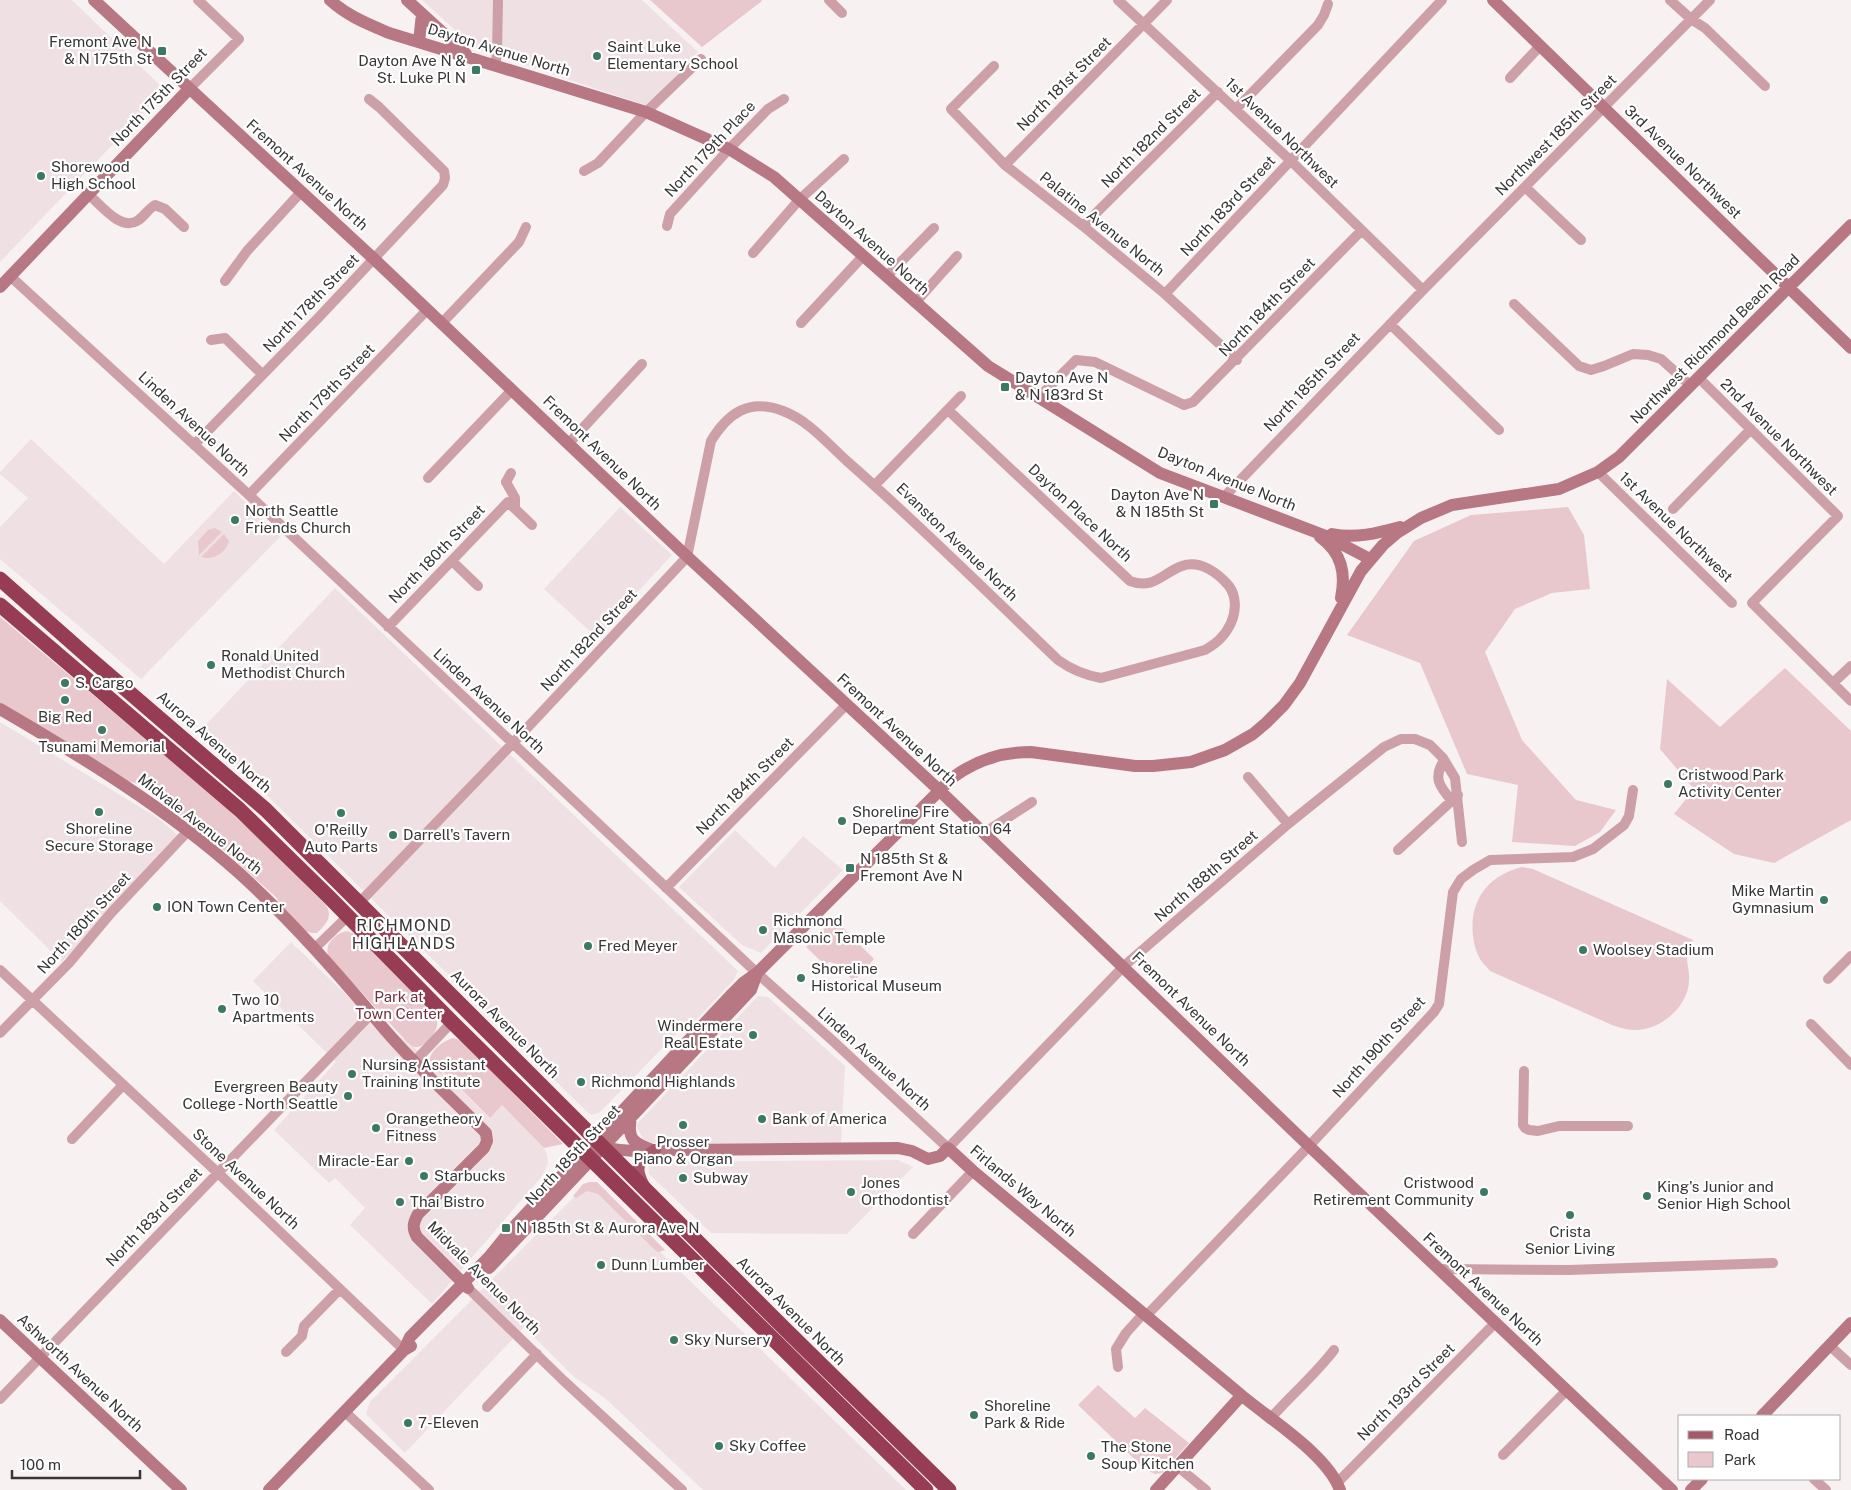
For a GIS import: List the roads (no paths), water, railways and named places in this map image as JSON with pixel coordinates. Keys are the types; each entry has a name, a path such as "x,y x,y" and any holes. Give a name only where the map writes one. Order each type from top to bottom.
{"highway":[{"name":"Aurora Avenue North","path":"1,580 245,791 359,902 855,1400 949,1490"},
{"path":"0,605 219,791 330,898 452,1022 926,1490"}],"main road":[{"path":"62,658 75,657 85,653"},
{"path":"219,791 234,793 245,791"},
{"path":"330,898 345,902 359,902"},
{"path":"348,916 362,916 382,926"},
{"path":"426,995 440,995 448,991"},
{"path":"646,1191 639,1177 638,1169 641,1161 655,1150"},
{"path":"720,1286 739,1283"},
{"path":"833,1398 855,1400"},
{"path":"854,1418 873,1417"}],"street":[{"name":"Fremont Avenue North","path":"94,0 374,259 687,557 939,790 1309,1146 1672,1490"},
{"name":"North 175th Street","path":"0,287 239,39 198,0"},
{"name":"Dayton Avenue North","path":"330,0 363,22 419,42 646,112 729,149 774,177 988,366 1160,473 1337,540 1370,559"},
{"path":"407,0 468,56"},
{"path":"495,66 498,39 498,0"},
{"path":"829,0 842,13"},
{"name":"1st Avenue Northwest","path":"1118,0 1291,161 1423,290"},
{"name":"North 181st Street","path":"1005,164 1167,0"},
{"name":"North 183rd Street","path":"1165,294 1442,0"},
{"name":"3rd Avenue Northwest","path":"1493,0 1851,348"},
{"path":"1670,0 1691,19 1705,28 1765,86"},
{"name":"Northwest 185th Street","path":"1423,290 1710,0"},
{"path":"1236,110 1318,26 1328,4"},
{"path":"419,42 422,14"},
{"path":"1510,78 1540,46"},
{"path":"584,171 598,163 646,112 701,59"},
{"name":"Palatine Avenue North","path":"994,66 951,109 1005,164 1165,294 1237,360"},
{"name":"North 182nd Street","path":"1083,226 1218,92"},
{"name":"North 178th Street","path":"194,445 320,316 443,185 444,171 379,106 368,99"},
{"name":"North 179th Place","path":"667,226 670,214 729,149 768,109 784,99"},
{"path":"753,253 799,200 844,159"},
{"path":"1525,187 1581,240"},
{"path":"225,281 247,251 301,192"},
{"path":"88,194 117,220 125,223 137,221 156,205 165,209 184,227"},
{"name":"Northwest Richmond Beach Road","path":"1410,524 1452,505 1559,489 1598,472 1619,457 1851,225"},
{"path":"441,324 520,242 526,227"},
{"path":"887,276 934,228"},
{"name":"North 184th Street","path":"1040,397 1076,360 1095,362 1184,406 1193,402 1237,360 1362,232"},
{"path":"802,323 863,256"},
{"path":"915,303 957,256"},
{"name":"Linden Avenue North","path":"10,276 249,495 666,888 948,1148"},
{"name":"North 185th Street","path":"1224,497 1423,290"},
{"path":"1514,304 1580,366 1591,370 1632,354 1648,355 1661,359 1695,382"},
{"name":"North 179th Street","path":"249,495 427,310"},
{"path":"1390,324 1499,430"},
{"path":"211,340 225,338 262,374"},
{"path":"569,443 642,364"},
{"name":"2nd Avenue Northwest","path":"1695,382 1751,429 1838,516 1752,603 1833,683"},
{"path":"428,478 512,390"},
{"path":"875,485 961,396"},
{"name":"Evanston Avenue North","path":"687,557 706,460 711,442 719,428 729,417 744,409 759,406 781,410 797,417 875,485 1058,660 1070,669 1084,675 1101,678"},
{"name":"Dayton Place North","path":"948,410 1130,581 1139,585 1148,584 1163,578 1183,565 1197,564 1208,568 1224,580 1232,590 1235,601 1234,616 1226,632 1216,644 1204,650 1101,678"},
{"path":"1672,509 1751,429"},
{"name":"1st Avenue Northwest","path":"1598,472 1732,603"},
{"path":"511,473 506,482 515,498 512,505 532,525"},
{"name":"North 180th Street","path":"388,627 452,561 512,505"},
{"path":"1313,531 1359,536 1410,524"},
{"path":"1338,611 1370,559 1383,545 1410,524"},
{"path":"1313,531 1327,542 1341,563 1344,582 1338,611"},
{"name":"North 182nd Street","path":"359,902 513,743 687,557"},
{"path":"452,561 478,586"},
{"name":"North 185th Street","path":"269,1490 404,1350 416,1342 599,1143 730,996 757,973 939,790 963,770 979,761 1003,754 1031,752 1135,766 1153,766 1191,762 1225,750 1253,734 1284,704 1300,683 1338,611"},
{"path":"1851,666 1833,683 1851,701"},
{"name":"North 184th Street","path":"666,888 846,705"},
{"name":"Midvale Avenue North","path":"0,709 129,787 188,831 255,888 315,948 415,1061 487,1136 484,1148 418,1214 414,1223 414,1232 466,1286 682,1490"},
{"name":"North 188th Street","path":"948,1148 1124,966 1288,824 1384,747 1402,739 1415,739 1430,745 1444,760 1455,778 1455,798 1462,842"},
{"path":"1398,850 1455,798 1441,787 1438,776 1439,767 1444,760"},
{"path":"1248,777 1288,824"},
{"name":"North 190th Street","path":"1118,1367 1116,1349 1126,1333 1309,1146 1434,1012 1439,1004 1453,892 1461,879 1490,860 1573,857 1593,849 1624,825 1629,816 1633,790"},
{"path":"984,833 1032,802"},
{"name":"North 180th Street","path":"0,1033 68,963 188,831"},
{"path":"315,948 348,916"},
{"path":"1828,979 1851,956"},
{"name":"Stone Avenue North","path":"0,970 217,1172 404,1350"},
{"name":"North 185th Street","path":"599,1143 631,1118 751,990 757,973"},
{"name":"North 183rd Street","path":"0,1399 372,1013"},
{"path":"415,1061 452,1022"},
{"path":"1811,1024 1851,1065"},
{"path":"1524,1071 1523,1125 1529,1130 1560,1126 1628,1126"},
{"path":"72,1139 123,1085"},
{"path":"631,1118 630,1130 632,1138 640,1145 655,1150"},
{"name":"Firlands Way North","path":"599,1143 621,1151 898,1148 912,1151 921,1157 933,1159 940,1156 948,1148 973,1171 1316,1456 1328,1468 1338,1486"},
{"path":"913,1234 973,1171"},
{"path":"1439,1269 1569,1270 1773,1263"},
{"path":"286,1352 302,1336 304,1326 340,1289"},
{"name":"Ashworth Avenue North","path":"0,1320 181,1490"},
{"name":"North 193rd Street","path":"1338,1486 1496,1322"},
{"path":"1763,1415 1851,1323"},
{"path":"1829,1345 1851,1365"},
{"path":"1270,1419 1298,1388 1317,1372 1334,1350"},
{"path":"487,1407 537,1354"},
{"path":"1503,1455 1567,1390"},
{"path":"1156,1490 1242,1396"},
{"path":"345,1412 429,1490"},
{"path":"1178,1466 1206,1490"},
{"path":"1691,1490 1701,1480"},
{"path":"1815,1480 1826,1490"}],"place":[{"name":"Fremont Ave N & N 175th St","path":"162,51"},
{"name":"Saint Luke Elementary School","path":"597,56"},
{"name":"Dayton Ave N & St. Luke Pl N","path":"476,70"},
{"name":"Shorewood High School","path":"41,176"},
{"name":"Dayton Ave N & N 183rd St","path":"1005,387"},
{"name":"Dayton Ave N & N 185th St","path":"1214,504"},
{"name":"North Seattle Friends Church","path":"235,520"},
{"name":"Ronald United Methodist Church","path":"211,665"},
{"name":"S. Cargo","path":"65,683"},
{"name":"Big Red","path":"65,700"},
{"name":"Tsunami Memorial","path":"102,730"},
{"name":"Cristwood Park Activity Center","path":"1668,784"},
{"name":"Shoreline Secure Storage","path":"99,812"},
{"name":"O'Reilly Auto Parts","path":"341,813"},
{"name":"Shoreline Fire Department Station 64","path":"842,821"},
{"name":"Darrell's Tavern","path":"393,835"},
{"name":"N 185th St & Fremont Ave N","path":"850,868"},
{"name":"Mike Martin Gymnasium","path":"1824,900"},
{"name":"ION Town Center","path":"157,907"},
{"name":"Richmond Masonic Temple","path":"763,930"},
{"name":"Fred Meyer","path":"588,946"},
{"name":"Woolsey Stadium","path":"1583,950"},
{"name":"Shoreline Historical Museum","path":"801,978"},
{"name":"Two 10 Apartments","path":"222,1009"},
{"name":"Windermere Real Estate","path":"753,1035"},
{"name":"Nursing Assistant Training Institute","path":"352,1074"},
{"name":"Richmond Highlands","path":"581,1082"},
{"name":"Evergreen Beauty College - North Seattle","path":"348,1096"},
{"name":"Bank of America","path":"762,1119"},
{"name":"Prosser Piano & Organ","path":"683,1125"},
{"name":"Orangetheory Fitness","path":"376,1128"},
{"name":"Miracle-Ear","path":"409,1161"},
{"name":"Starbucks","path":"424,1176"},
{"name":"Subway","path":"683,1178"},
{"name":"Jones Orthodontist","path":"851,1192"},
{"name":"Cristwood Retirement Community","path":"1484,1192"},
{"name":"King's Junior and Senior High School","path":"1647,1196"},
{"name":"Thai Bistro","path":"400,1202"},
{"name":"Crista Senior Living","path":"1570,1215"},
{"name":"N 185th St & Aurora Ave N","path":"506,1228"},
{"name":"Dunn Lumber","path":"601,1265"},
{"name":"Sky Nursery","path":"674,1340"},
{"name":"Shoreline Park & Ride","path":"974,1415"},
{"name":"7-Eleven","path":"408,1423"},
{"name":"Sky Coffee","path":"719,1446"},
{"name":"The Stone Soup Kitchen","path":"1091,1456"}],"district":[{"name":"RICHMOND HIGHLANDS","path":"404,934"}],"park label":[{"name":"Park at Town Center","path":"399,1006"}]}
